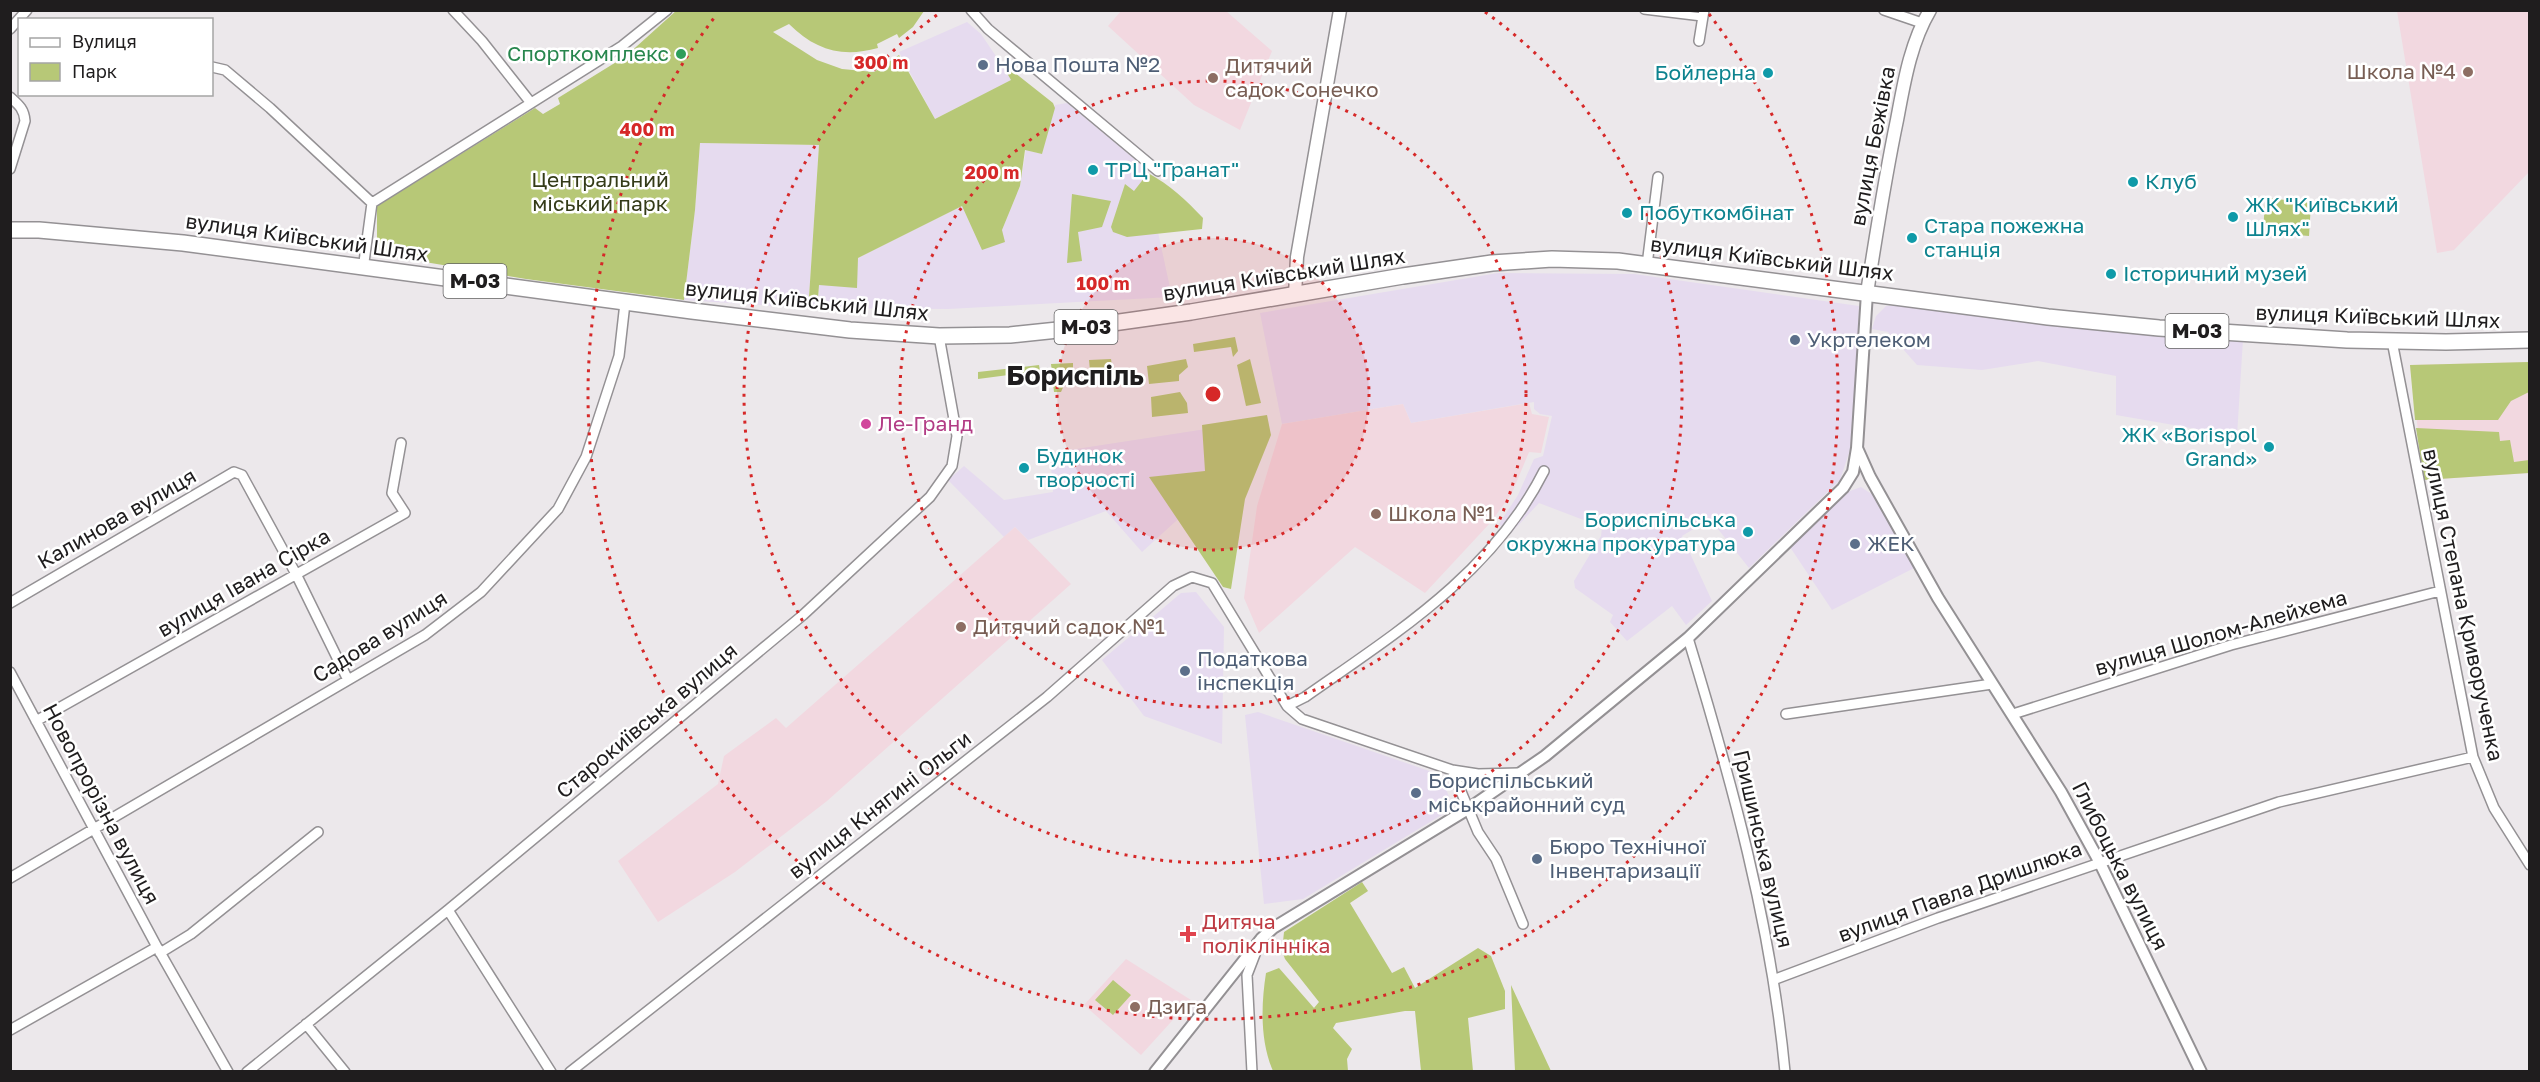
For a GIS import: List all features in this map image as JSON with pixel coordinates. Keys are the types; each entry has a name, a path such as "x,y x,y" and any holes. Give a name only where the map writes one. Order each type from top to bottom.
{"highway":[{"name":"вулиця Київський Шлях","path":"10,230 39,230 163,241 625,303 850,330 939,336 1010,335 1077,328 1191,312 1492,263 1552,259 1618,261 2126,325 2238,334 2392,341 2529,340"}],"main road":[{"path":"1295,295 1297,257 1340,10"},
{"name":"вулиця Бежівка","path":"1867,293 1886,176 1906,75 1922,23 1930,10"}],"street":[{"path":"453,10 482,41 531,103"},
{"path":"359,267 364,261 372,203 622,46 667,10"},
{"path":"1644,10 1703,14 1699,41"},
{"path":"1884,10 1922,23"},
{"path":"970,12 1158,171"},
{"path":"213,67 225,70 270,108 372,203"},
{"path":"10,97 21,106 25,121 10,169"},
{"path":"1647,265 1658,177"},
{"name":"Глибоцька вулиця","path":"1867,293 1857,448 1870,477 1938,598 2061,792 2099,861 2201,1071"},
{"name":"Садова вулиця","path":"10,878 425,635 482,592 558,509 586,457 619,356 625,303"},
{"name":"Старокиївська вулиця","path":"247,1071 448,910 804,615 930,497 952,466 957,436 939,336"},
{"name":"вулиця Степана Криворученка","path":"2392,341 2473,757 2494,808 2529,865"},
{"name":"вулиця Івана Сірка","path":"36,722 405,513 392,493 401,443"},
{"path":"1155,1071 1261,939 1274,928 1468,809 1555,748 1688,638 1838,494 1853,472 1857,448"},
{"path":"1519,773 1478,774 1452,770 1302,719 1287,706 1305,697 1424,614 1446,596 1516,519 1529,501 1544,471"},
{"name":"Калинова вулиця","path":"10,603 234,472 242,475 296,574"},
{"path":"296,574 348,680"},
{"name":"вулиця Княгині Ольги","path":"570,1071 1047,697 1173,586 1192,577 1212,583 1287,706"},
{"name":"вулиця Шолом-Алейхема","path":"2013,714 2231,645 2440,591"},
{"name":"Гришинська вулиця","path":"1688,638 1740,814 1779,1012 1785,1071"},
{"name":"Новопрорізна вулиця","path":"10,672 159,950 228,1071"},
{"path":"1786,714 1992,684"},
{"name":"вулиця Павла Дришлюка","path":"1773,980 2099,861 2279,802 2473,757"},
{"path":"1452,770 1478,832 1496,859 1523,924"},
{"path":"10,1030 191,934 318,832"},
{"path":"448,910 551,1071"},
{"path":"1252,1071 1247,975 1261,939"},
{"path":"306,1024 345,1071"}],"shaded area":[{"name":"Дитячий садок Сонечко","path":"1121,11 1226,11 1272,51 1240,130 1194,105 1108,26"},
{"name":"Школа №4","path":"2397,11 2529,11 2529,172 2454,250 2437,253"},
{"path":"967,22 981,34 1012,80 935,119 899,52"},
{"path":"1067,103 1144,167 1172,297 948,309 805,308 684,300 695,210 700,143 819,145 809,297 818,298 819,285 858,258 962,206 982,249 1002,230 1020,186 1026,150 1042,154 1055,105"},
{"path":"1498,273 1634,274 1859,306 1850,450 1840,480 1749,568 1710,519 1682,536 1712,601 1686,625 1672,606 1627,641 1610,622 1613,615 1575,588 1574,581 1601,536 1602,527 1539,503 1510,534 1499,524 1518,495 1534,459 1543,456 1552,416 1540,414 1534,409 1534,402 1411,423 1403,404 1282,424 1260,313"},
{"path":"1901,305 2243,339 2237,436 2116,415 2116,376 2038,361 1982,370 1917,365 1888,332 1872,329 1876,316 1886,306"},
{"path":"2529,362 2529,473 2424,480 2410,365"},
{"name":"Школа №1","path":"1529,403 1532,414 1549,417 1541,453 1529,452 1512,493 1491,522 1425,593 1355,547 1259,633 1244,598 1257,506 1282,424 1403,404 1411,423"},
{"path":"1206,429 1209,491 1142,552 1106,511 1028,540 1015,527 1004,537 948,480 964,466 1004,500 1053,492 1050,453"},
{"path":"1861,487 1873,495 1916,567 1832,610 1790,547 1850,491"},
{"path":"1015,527 1071,584 827,801 735,872 658,922 618,861 718,784 724,756 776,718 786,728"},
{"path":"1196,592 1224,627 1222,744 1144,716 1102,660 1181,593"},
{"path":"1258,712 1441,775 1453,808 1303,899 1264,904 1245,715"},
{"name":"Дзига","path":"1126,959 1191,1000 1141,1055 1084,1005"}],"green space":[{"name":"Центральний міський парк","path":"677,10 924,11 913,27 899,38 897,34 877,44 878,48 865,51 830,50 809,40 789,24 773,32 817,60 842,69 874,72 899,55 935,119 1011,80 1007,73 1010,69 1053,103 1055,108 1042,154 1025,150 1020,186 1002,230 1005,242 982,250 962,206 858,258 857,288 819,285 818,298 809,297 819,145 700,143 695,210 684,300 526,279 377,254 377,206 535,108 543,114 560,104 558,98 626,56"},
{"path":"1148,173 1171,188 1197,211 1203,218 1202,229 1127,237 1113,232 1111,227 1125,184 1134,191"},
{"path":"1072,194 1111,201 1102,227 1078,232 1082,261 1067,263"},
{"path":"2268,198 2311,203 2309,236 2263,232 2265,202"},
{"path":"1235,337 1238,351 1233,357 1231,347 1194,352 1193,344"},
{"path":"1111,359 1115,386 1109,387 1103,376 1090,371 1089,360"},
{"path":"1186,359 1188,367 1179,375 1179,381 1149,384 1147,366"},
{"path":"1250,359 1261,403 1246,406 1237,365"},
{"path":"2529,362 2529,392 2511,401 2498,420 2415,420 2410,365"},
{"path":"1073,363 1073,378 1066,381 1061,392 1054,392 1051,364"},
{"path":"1039,365 1040,371 978,379 978,372"},
{"path":"1180,392 1187,403 1188,413 1152,417 1151,397"},
{"path":"1267,415 1271,435 1245,499 1231,589 1223,587 1149,477 1205,471 1202,425"},
{"path":"2416,428 2499,432 2500,441 2510,440 2514,462 2529,460 2529,473 2424,480"},
{"path":"1362,882 1368,891 1350,903 1392,973 1404,967 1415,988 1478,948 1491,956 1505,991 1505,1009 1468,1018 1473,1071 1421,1071 1415,1011 1405,1011 1336,1023 1333,1028 1352,1049 1347,1059 1348,1071 1273,1071 1266,1048 1263,1023 1266,973 1279,968 1314,1008 1319,1002 1285,959 1282,951 1284,932"},
{"path":"1113,980 1131,995 1113,1015 1095,1000"},
{"path":"1511,985 1551,1071 1515,1071"}],"place":[{"name":"Спорткомплекс","path":"681,54"},
{"name":"Нова Пошта №2","path":"983,65"},
{"name":"Школа №4","path":"2468,72"},
{"name":"Бойлерна","path":"1768,73"},
{"name":"Дитячий садок Сонечко","path":"1213,78"},
{"name":"ТРЦ \"Гранат\"","path":"1093,170"},
{"name":"Клуб","path":"2133,182"},
{"name":"Побуткомбінат","path":"1627,213"},
{"name":"ЖК \"Київський Шлях\"","path":"2233,217"},
{"name":"Стара пожежна станція","path":"1912,238"},
{"name":"Історичний музей","path":"2111,274"},
{"name":"Укртелеком","path":"1795,340"},
{"name":"Ле-Гранд","path":"866,424"},
{"name":"ЖК «Borispol Grand»","path":"2269,447"},
{"name":"Будинок творчості","path":"1024,468"},
{"name":"Школа №1","path":"1376,514"},
{"name":"Бориспільська окружна прокуратура","path":"1748,532"},
{"name":"ЖЕК","path":"1855,544"},
{"name":"Дитячий садок №1","path":"961,627"},
{"name":"Податкова інспекція","path":"1185,671"},
{"name":"Бориспільський міськрайонний суд","path":"1416,793"},
{"name":"Бюро Технічної Інвентаризації","path":"1537,859"},
{"name":"Дитяча поліклінніка","path":"1188,934"},
{"name":"Дзига","path":"1135,1007"}],"district":[{"name":"Бориспіль","path":"1075,376"}]}
